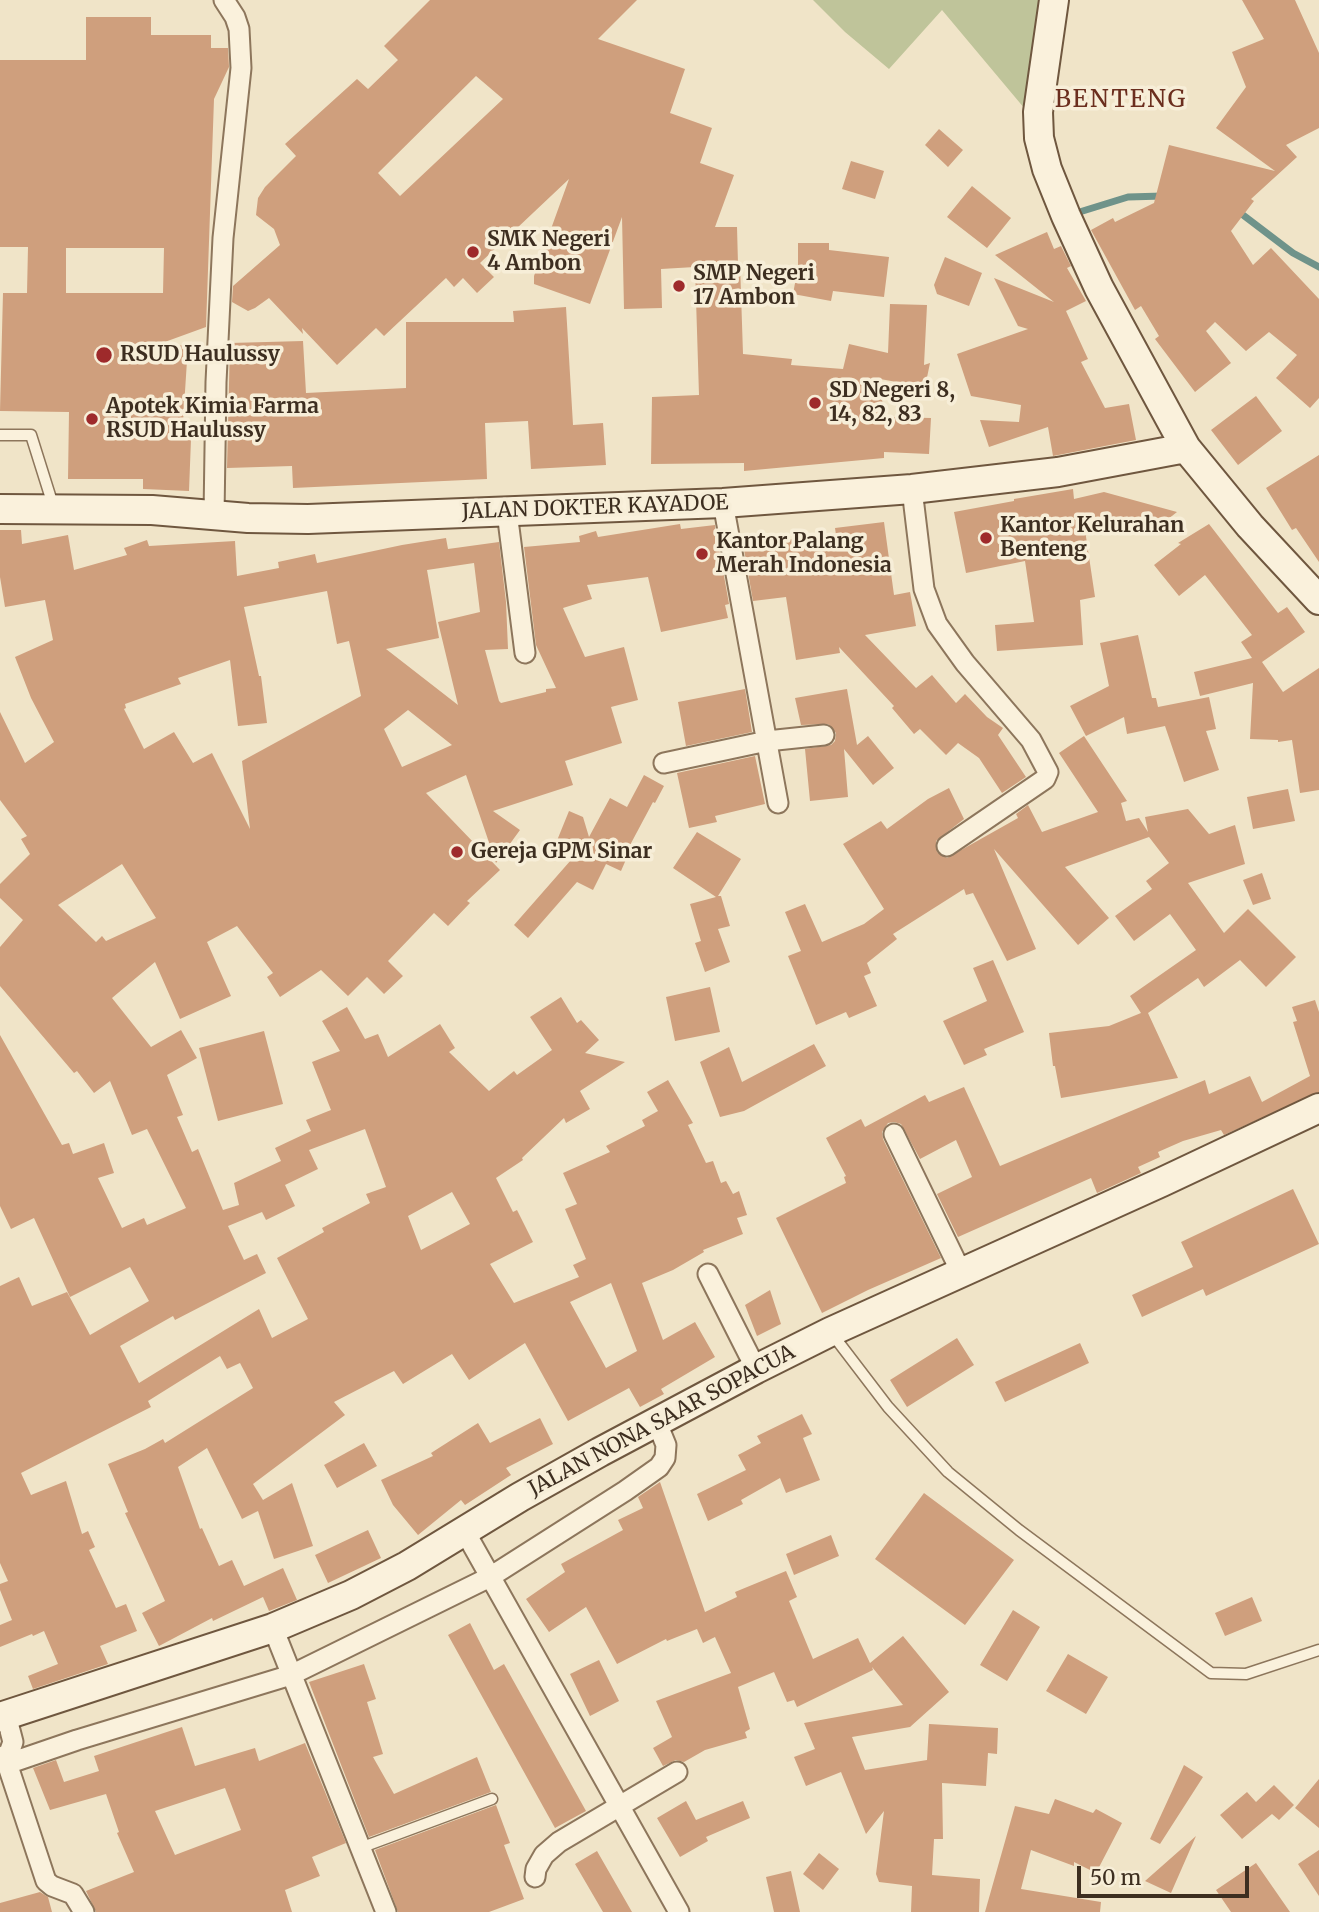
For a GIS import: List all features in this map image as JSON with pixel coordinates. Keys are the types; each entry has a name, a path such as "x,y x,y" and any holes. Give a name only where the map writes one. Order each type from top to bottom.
{"street":[{"path":"214,516 216,382 223,239 241,68 239,29 224,0"},
{"path":"1054,0 1038,112 1039,138 1047,169 1099,288 1186,449 1250,526 1319,600"},
{"name":"JALAN DOKTER KAYADOE","path":"0,509 152,510 214,516 308,519 723,503 912,489 1058,472 1186,449"},
{"path":"912,489 924,589 937,624 965,663 1031,740 1048,772 1045,779 947,846"},
{"path":"723,503 778,803"},
{"path":"508,512 524,653"},
{"path":"664,763 766,741 824,735"},
{"name":"JALAN NONA SAAR SOPACUA","path":"3,1716 273,1628 377,1582 600,1452 756,1369 830,1332 1319,1108"},
{"path":"894,1133 961,1272"},
{"path":"708,1274 756,1369"},
{"path":"4,1760 291,1675 490,1577 625,1492 659,1467 665,1458 666,1446 657,1423"},
{"path":"464,1530 679,1912"},
{"path":"273,1628 386,1912"},
{"path":"3,1716 13,1742 4,1760"},
{"path":"4,1760 46,1881 73,1894 84,1912"},
{"path":"535,1877 536,1868 544,1855 559,1842 677,1772"}],"lane":[{"path":"0,435 31,435 54,508"},
{"path":"830,1332 888,1408 948,1472 1019,1530 1211,1674 1246,1674 1319,1650"},
{"path":"360,1848 492,1799"}],"green space":[{"path":"813,0 1046,0 1030,115 942,10 889,69 845,32"}],"building":[{"path":"430,0 637,0 598,39 685,69 670,113 712,128 700,163 734,175 715,227 737,227 743,354 792,359 791,365 843,369 849,344 888,353 890,304 927,305 924,365 930,363 925,387 880,379 884,417 931,418 929,454 884,452 884,458 744,471 744,463 651,464 652,397 699,395 695,267 661,269 662,308 624,309 622,217 590,304 534,284 534,276 569,179 480,263 494,277 477,293 463,278 454,287 446,278 384,336 376,328 337,365 269,298 248,311 232,302 233,286 280,245 274,229 256,215 258,198 265,187 296,156 285,144 357,79 368,89 398,60 384,46","holes":["476,76 503,99 400,196 378,173"]},
{"path":"1242,0 1295,0 1319,53 1319,128 1286,145 1297,157 1251,199 1254,201 1231,231 1253,265 1271,248 1319,299 1319,398 1310,408 1276,378 1297,355 1269,332 1246,351 1215,322 1206,331 1231,363 1195,392 1155,339 1159,336 1141,306 1135,310 1091,230 1113,218 1115,222 1154,203 1169,145 1275,171 1216,128 1246,87 1232,52 1264,39"},
{"name":"RSUD Haulussy","path":"86,17 151,17 151,35 211,35 211,48 228,48 229,67 214,99 206,327 151,347 188,345 182,438 191,439 189,491 143,489 143,479 68,479 69,412 0,411 3,293 27,293 28,247 0,247 0,60 86,60","holes":["66,248 164,248 163,293 66,293"]},
{"path":"939,129 963,150 948,167 925,145"},
{"path":"851,161 884,171 875,199 842,189"},
{"path":"972,186 1011,218 987,248 947,217"},
{"path":"1047,232 1054,249 1061,246 1071,266 1067,268 1086,301 1066,311 1088,359 1081,362 1105,408 1129,404 1136,440 1053,456 1048,427 989,447 980,420 1019,422 1021,405 971,396 957,354 1028,329 1018,326 994,278 1054,302 995,255"},
{"path":"798,243 829,243 829,250 889,257 884,297 833,291 831,301 793,294 798,267"},
{"path":"945,257 982,273 969,306 937,294 934,285"},
{"path":"566,307 573,425 603,423 606,465 531,469 528,421 485,423 487,479 293,488 292,466 227,468 230,343 303,341 306,393 406,388 406,322 514,322 513,311"},
{"path":"1256,396 1282,431 1238,465 1211,430"},
{"path":"1319,455 1319,562 1296,528 1292,530 1266,488"},
{"path":"1073,489 1074,499 1104,492 1177,512 1148,535 1111,525 1085,530 1095,597 1080,600 1083,645 997,651 995,625 1034,622 1025,561 966,573 954,512"},
{"path":"884,522 894,595 910,592 916,626 865,635 916,688 932,675 956,703 965,694 987,717 1003,728 998,735 1026,777 1002,793 979,758 958,743 946,755 920,729 914,734 892,708 894,706 839,647 840,653 796,660 786,597 753,601 743,544 836,535 835,528"},
{"path":"680,524 681,529 715,525 729,604 725,605 728,618 661,632 648,577 587,585 592,599 563,608 585,657 624,647 638,700 611,707 622,743 565,761 573,785 493,811 520,830 496,863 466,775 426,793 500,870 467,901 470,903 448,926 434,913 388,961 403,976 384,994 367,977 348,996 321,970 280,997 267,977 273,973 237,926 207,942 231,996 180,1019 155,962 112,998 151,1047 181,1030 197,1058 167,1075 183,1115 177,1117 192,1152 198,1149 223,1210 239,1205 234,1183 281,1161 275,1148 311,1131 306,1120 331,1110 312,1062 340,1051 322,1021 347,1007 365,1039 378,1034 388,1057 440,1024 455,1048 449,1052 489,1091 514,1071 517,1075 552,1050 530,1017 561,997 577,1023 581,1020 599,1040 585,1053 625,1062 580,1091 590,1109 566,1123 564,1118 522,1158 523,1160 496,1178 513,1212 517,1210 533,1242 490,1264 514,1303 579,1277 573,1265 586,1259 565,1209 577,1204 563,1173 610,1152 606,1146 645,1126 642,1120 658,1111 647,1092 668,1080 693,1123 688,1125 706,1163 713,1161 721,1183 726,1181 733,1194 739,1191 747,1215 737,1218 743,1234 703,1250 704,1252 673,1270 642,1283 663,1340 695,1322 715,1357 661,1389 664,1394 640,1407 629,1388 568,1421 525,1343 469,1380 452,1354 403,1384 394,1371 334,1402 345,1415 253,1484 263,1500 292,1483 313,1546 274,1559 258,1511 242,1519 207,1448 178,1467 200,1529 202,1528 219,1566 232,1560 244,1586 283,1568 297,1600 269,1611 263,1597 213,1621 212,1618 159,1646 142,1613 165,1601 125,1513 128,1512 108,1464 163,1439 165,1443 253,1388 240,1363 227,1369 220,1356 148,1401 151,1407 21,1473 31,1495 66,1481 82,1534 88,1531 95,1547 89,1550 116,1608 126,1604 137,1631 100,1646 108,1664 33,1689 28,1676 58,1664 44,1631 0,1647 0,1625 12,1620 0,1590 0,1584 8,1581 0,1563 0,1286 19,1277 32,1306 67,1292 90,1335 149,1301 130,1267 70,1297 34,1218 11,1229 0,1206 0,1035 62,1145 69,1143 73,1154 104,1143 114,1173 98,1178 122,1228 144,1218 147,1225 186,1208 147,1129 132,1135 110,1081 94,1093 0,986 0,947 23,920 0,898 0,884 30,854 21,839 27,836 0,800 0,712 25,763 54,742 31,698 15,657 53,640 45,600 5,607 0,577 0,530 21,530 22,544 68,535 74,570 127,555 124,548 147,540 149,546 235,541 237,576 279,568 278,562 315,554 317,563 446,538 448,549 499,542 508,649 485,650 501,703 556,688 536,645 524,547 580,542 579,536 596,531 598,537","holes":["474,563 480,612 438,622 458,705 386,649 439,638 427,570","327,591 337,644 349,641 361,696 242,761 250,829 212,753 193,763 174,732 144,749 124,709 125,704 181,684 178,678 230,660 238,726 267,723 244,607","408,710 452,745 402,767 384,729","122,864 156,918 106,941 102,936 96,942 58,905","365,1129 386,1187 366,1194 370,1203 322,1228 324,1232 277,1258 308,1319 272,1338 259,1309 139,1383 120,1346 173,1316 175,1320 266,1273 257,1254 244,1260 228,1226 262,1212 266,1220 295,1206 285,1185 318,1169 309,1150","452,1192 470,1224 421,1250 408,1216","611,1283 637,1351 606,1368 570,1302"]},
{"path":"1209,524 1278,613 1287,607 1305,632 1262,662 1283,692 1319,668 1319,790 1300,793 1292,740 1278,742 1250,739 1253,683 1200,696 1194,672 1252,658 1241,642 1252,635 1205,575 1179,596 1154,565 1181,544 1178,543"},
{"path":"1138,635 1152,698 1156,698 1158,707 1209,697 1216,729 1206,731 1219,770 1184,782 1165,726 1127,734 1124,717 1086,736 1070,706 1109,686 1100,643"},
{"path":"745,689 752,732 686,746 678,702"},
{"path":"847,689 857,745 868,736 894,768 873,785 844,749 848,797 810,801 805,749 831,745 835,741 836,733 828,724 801,725 795,698"},
{"path":"1084,736 1127,801 1121,803 1126,821 1139,818 1148,832 1145,817 1188,809 1209,834 1235,825 1245,864 1188,883 1224,933 1248,909 1296,957 1266,987 1240,960 1204,987 1198,978 1148,1013 1178,1078 1061,1098 1049,1033 1109,1026 1141,1013 1130,996 1196,950 1170,914 1134,941 1115,916 1152,889 1146,881 1169,863 1149,837 1065,867 1109,918 1078,945 994,849 1036,949 1007,961 973,893 966,895 964,889 893,934 897,939 867,963 871,973 864,976 877,1006 849,1018 846,1012 816,1025 788,956 801,951 785,912 805,904 822,942 864,924 884,909 843,844 881,821 887,829 928,799 949,788 964,819 936,841 937,852 947,858 1018,818 1016,814 1028,805 1042,832 1098,812 1059,753"},
{"path":"755,756 765,804 715,816 717,822 689,828 677,773"},
{"path":"644,775 664,786 629,847 631,848 621,871 606,864 593,890 577,882 528,938 514,925 578,852 556,843 569,811 583,817 589,837 610,798 627,807"},
{"path":"1288,789 1295,821 1253,829 1247,797"},
{"path":"697,832 741,859 718,896 721,896 730,926 718,929 730,962 705,972 695,943 701,941 690,904 716,897 673,868"},
{"path":"1262,873 1271,899 1253,905 1243,880"},
{"path":"993,960 1024,1032 984,1049 987,1055 964,1065 943,1021 987,1001 973,968"},
{"path":"710,987 720,1032 675,1041 666,997"},
{"path":"1315,1000 1319,1012 1319,1092 1224,1135 1221,1130 1183,1141 1158,1152 1160,1157 1138,1167 1141,1173 1097,1193 1091,1178 958,1237 937,1194 972,1177 956,1140 920,1159 901,1124 888,1123 882,1132 883,1139 941,1258 822,1313 776,1218 846,1183 846,1176 826,1138 861,1119 865,1127 925,1095 929,1102 964,1087 1000,1166 1205,1080 1209,1094 1250,1076 1262,1102 1310,1076 1293,1022 1297,1021 1292,1007"},
{"path":"264,1031 283,1104 218,1121 199,1048"},
{"path":"814,1044 826,1066 744,1111 720,1117 700,1062 729,1047 742,1082"},
{"path":"1293,1189 1319,1244 1206,1296 1203,1289 1142,1317 1132,1295 1193,1267 1181,1242"},
{"path":"770,1290 781,1324 757,1336 745,1305"},
{"path":"957,1338 974,1365 907,1407 890,1380"},
{"path":"1080,1343 1089,1363 1005,1402 995,1382"},
{"path":"802,1414 812,1434 803,1438 820,1480 786,1493 780,1478 741,1500 743,1504 708,1521 697,1494 746,1470 738,1455 761,1443 757,1436"},
{"path":"540,1418 553,1444 506,1468 511,1475 465,1505 461,1500 418,1535 393,1505 381,1480 433,1456 431,1453 478,1423 490,1443"},
{"path":"364,1443 377,1466 337,1488 324,1465"},
{"path":"660,1482 705,1612 737,1597 735,1592 786,1571 797,1597 789,1601 813,1659 858,1638 870,1663 903,1636 949,1692 910,1727 852,1737 865,1770 927,1760 929,1724 998,1728 997,1754 988,1753 986,1786 942,1783 943,1839 934,1839 932,1875 980,1879 979,1912 911,1912 912,1886 879,1882 876,1874 884,1811 866,1834 841,1772 806,1786 794,1757 815,1749 804,1723 903,1705 872,1667 873,1670 797,1707 794,1700 787,1702 774,1672 738,1687 750,1729 745,1732 747,1738 705,1750 684,1762 676,1760 663,1766 653,1748 672,1737 656,1701 731,1673 715,1637 703,1643 697,1629 667,1641 666,1639 617,1664 586,1607 549,1632 526,1599 565,1572 561,1564 623,1530 618,1520 643,1508 638,1497"},
{"path":"924,1493 1014,1560 965,1625 875,1559"},
{"path":"368,1530 381,1558 328,1583 315,1555"},
{"path":"831,1535 839,1556 794,1575 786,1554"},
{"path":"1252,1597 1262,1621 1225,1636 1215,1613"},
{"path":"1013,1610 1040,1627 1007,1681 980,1665"},
{"path":"470,1623 494,1670 504,1664 586,1811 555,1828 448,1635"},
{"path":"1068,1654 1108,1677 1086,1714 1046,1691"},
{"path":"599,1660 619,1701 590,1716 570,1674"},
{"path":"364,1664 376,1699 367,1702 383,1754 373,1757 394,1794 477,1757 491,1792 369,1837 309,1682"},
{"path":"182,1727 195,1766 255,1748 259,1761 305,1743 346,1843 312,1857 320,1876 285,1890 292,1912 96,1912 86,1891 134,1872 117,1833 119,1832 106,1794 50,1810 33,1768 56,1760 64,1782 99,1771 94,1756","holes":["225,1788 241,1830 175,1855 155,1811"]},
{"path":"1184,1765 1203,1777 1160,1844 1150,1839"},
{"path":"1319,1779 1319,1828 1295,1808"},
{"path":"1274,1785 1294,1805 1279,1820 1272,1814 1242,1839 1220,1815 1247,1792 1256,1802"},
{"path":"1055,1799 1093,1813 1096,1809 1122,1823 1096,1873 1074,1862 1074,1866 1031,1850 1021,1889 1101,1902 1100,1912 985,1912 1015,1806 1049,1814"},
{"path":"686,1801 696,1820 743,1801 750,1818 706,1837 708,1841 680,1857 657,1818"},
{"path":"496,1805 510,1843 504,1845 524,1899 489,1912 398,1912 375,1850"},
{"path":"1196,1836 1171,1893 1145,1881"},
{"path":"1319,1850 1319,1896 1298,1864"},
{"path":"597,1851 632,1912 603,1912 575,1864"},
{"path":"819,1853 839,1869 823,1890 803,1874"},
{"path":"1256,1863 1290,1912 1231,1912 1216,1890"},
{"path":"791,1871 800,1912 774,1912 766,1877"},
{"path":"40,1892 48,1897 52,1912 0,1912 0,1903"}],"waterway":[{"path":"1073,214 1128,197 1163,196"},
{"path":"1236,213 1243,215 1293,253 1319,267"}],"place":[{"name":"SMK Negeri 4 Ambon","path":"473,252"},
{"name":"SMP Negeri 17 Ambon","path":"679,286"},
{"name":"RSUD Haulussy","path":"104,355"},
{"name":"SD Negeri 8, 14, 82, 83","path":"815,403"},
{"name":"Apotek Kimia Farma RSUD Haulussy","path":"92,419"},
{"name":"Kantor Kelurahan Benteng","path":"986,538"},
{"name":"Kantor Palang Merah Indonesia","path":"702,554"},
{"name":"Gereja GPM Sinar","path":"457,852"}],"district":[{"name":"BENTENG","path":"1121,100"}]}
